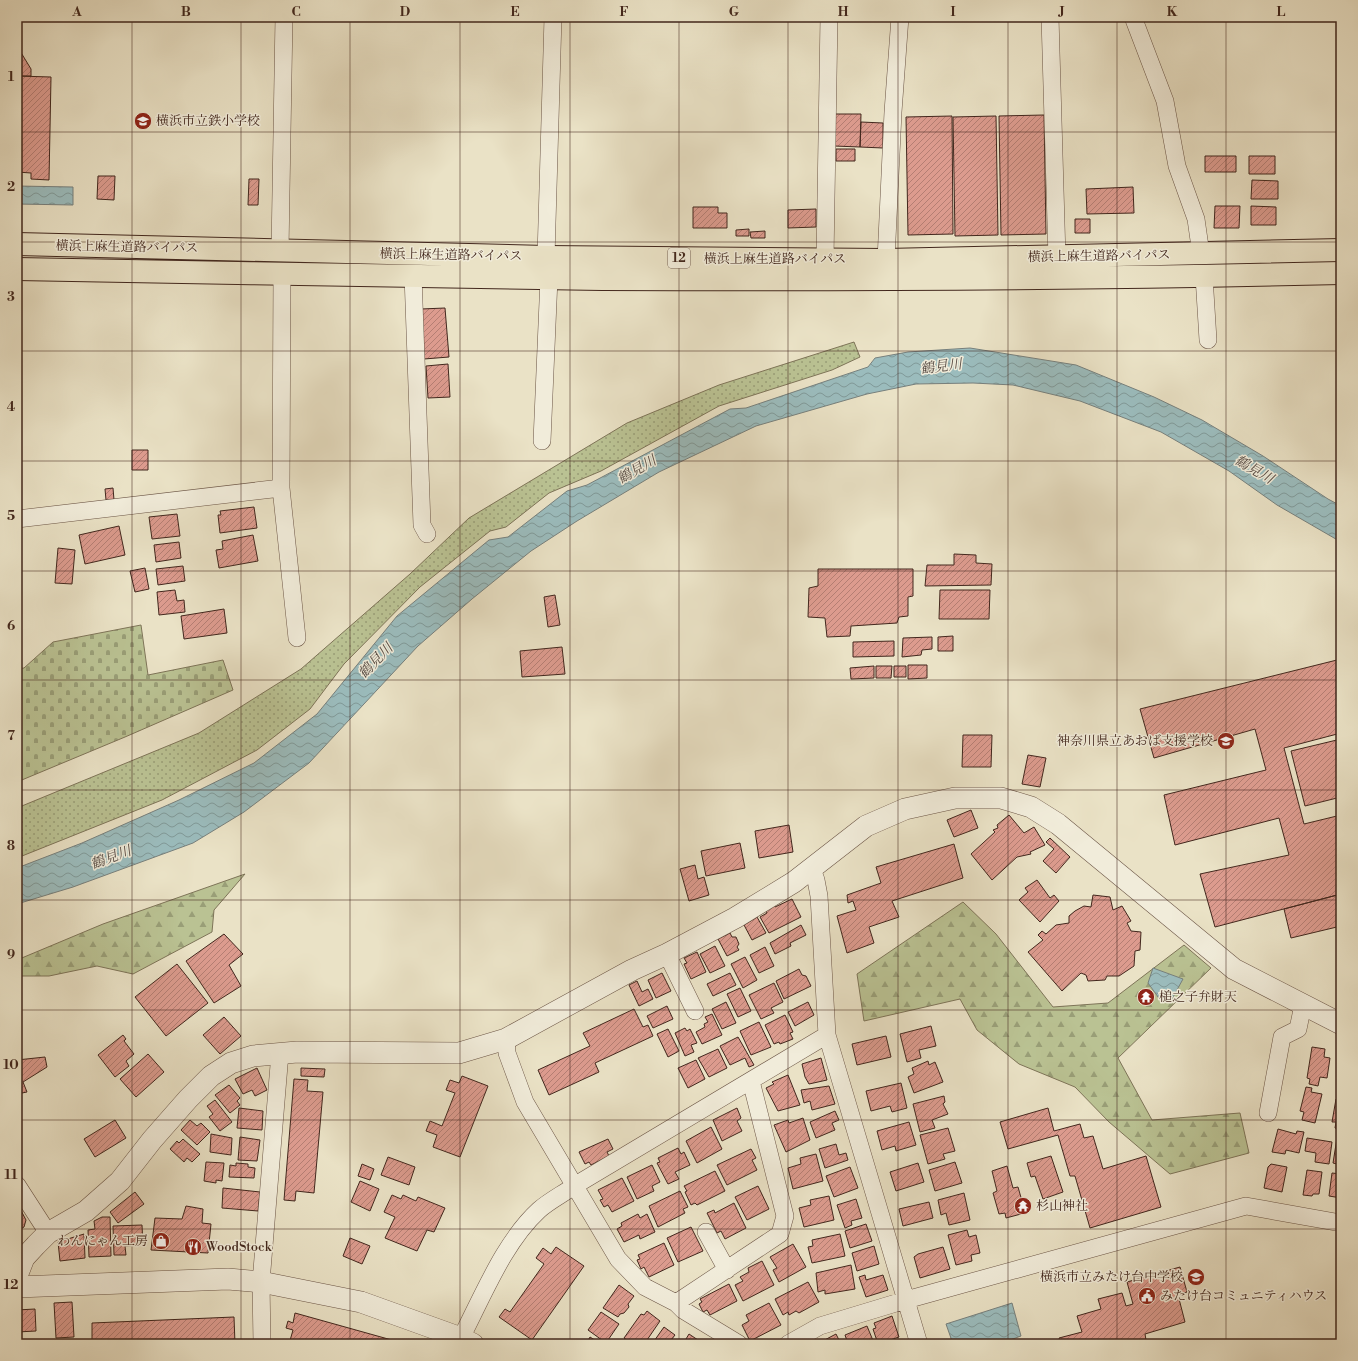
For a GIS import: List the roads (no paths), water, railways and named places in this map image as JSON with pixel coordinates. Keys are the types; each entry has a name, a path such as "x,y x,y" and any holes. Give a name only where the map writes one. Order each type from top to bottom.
{"main road":[{"name":"横浜上麻生道路バイパス","path":"17,244 280,250 547,267 925,279 1204,276 1341,272"},
{"name":"横浜上麻生道路バイパス","path":"17,269 412,275 547,267 825,259 886,260 1056,258 1341,250"}],"street":[{"path":"280,250 284,17"},
{"path":"542,441 553,17"},
{"path":"825,259 829,17"},
{"path":"886,260 893,112 900,17"},
{"path":"1050,17 1056,258"},
{"path":"1133,17 1165,101 1177,166 1196,218 1201,254"},
{"path":"282,273 281,488 297,638"},
{"path":"412,275 422,525 427,534"},
{"path":"1204,276 1208,340"},
{"path":"17,519 281,488"},
{"path":"17,1276 24,1258 48,1233 86,1211 120,1181 152,1140 211,1076 231,1063 253,1056 280,1053 459,1053 506,1039 632,970 667,954 735,918 812,869 866,826 905,809 955,798 1002,798 1031,806 1058,824 1234,970 1341,1024"},
{"path":"812,869 819,896 827,1035 919,1344"},
{"path":"667,954 695,1011"},
{"path":"1268,1112 1282,1037 1298,1029 1303,1005"},
{"path":"17,1286 228,1279 261,1282 361,1302 467,1341 494,1273 518,1232 539,1209 574,1186 827,1035"},
{"path":"506,1039 508,1053 525,1102 618,1259 645,1287 676,1303 683,1310 739,1344"},
{"path":"262,1344 261,1282 280,1053"},
{"path":"676,1303 780,1234 785,1216 752,1081"},
{"path":"17,1185 48,1233"},
{"path":"788,1344 820,1326 906,1300 1246,1206 1341,1222"},
{"path":"706,1232 727,1270"}],"water":[{"path":"17,186 73,187 73,205 17,204"},
{"name":"鶴見川","path":"970,348 1076,365 1154,397 1202,420 1263,456 1341,506 1341,542 1277,505 1229,471 1161,432 1080,401 1013,385 973,383 916,384 867,394 756,426 659,472 577,521 531,551 472,599 418,646 309,763 244,812 193,843 73,887 17,904 17,868 82,843 179,800 254,763 317,714 397,616 489,540 508,537 567,491 587,485 730,409 746,408 868,367 875,358 908,352"},
{"path":"1153,968 1183,979 1172,999 1161,1001 1148,983"},
{"path":"1012,1303 1021,1336 999,1344 953,1344 946,1324"}],"place":[{"name":"横浜市立鉄小学校","path":"143,121"},
{"name":"神奈川県立あおば支援学校","path":"1226,741"},
{"name":"槌之子弁財天","path":"1146,997"},
{"name":"杉山神社","path":"1023,1206"},
{"name":"わんにゃん工房","path":"161,1241"},
{"name":"WoodStock","path":"193,1247"},
{"name":"横浜市立みたけ台中学校","path":"1196,1277"},
{"name":"みたけ台コミュニティハウス","path":"1147,1296"}]}
